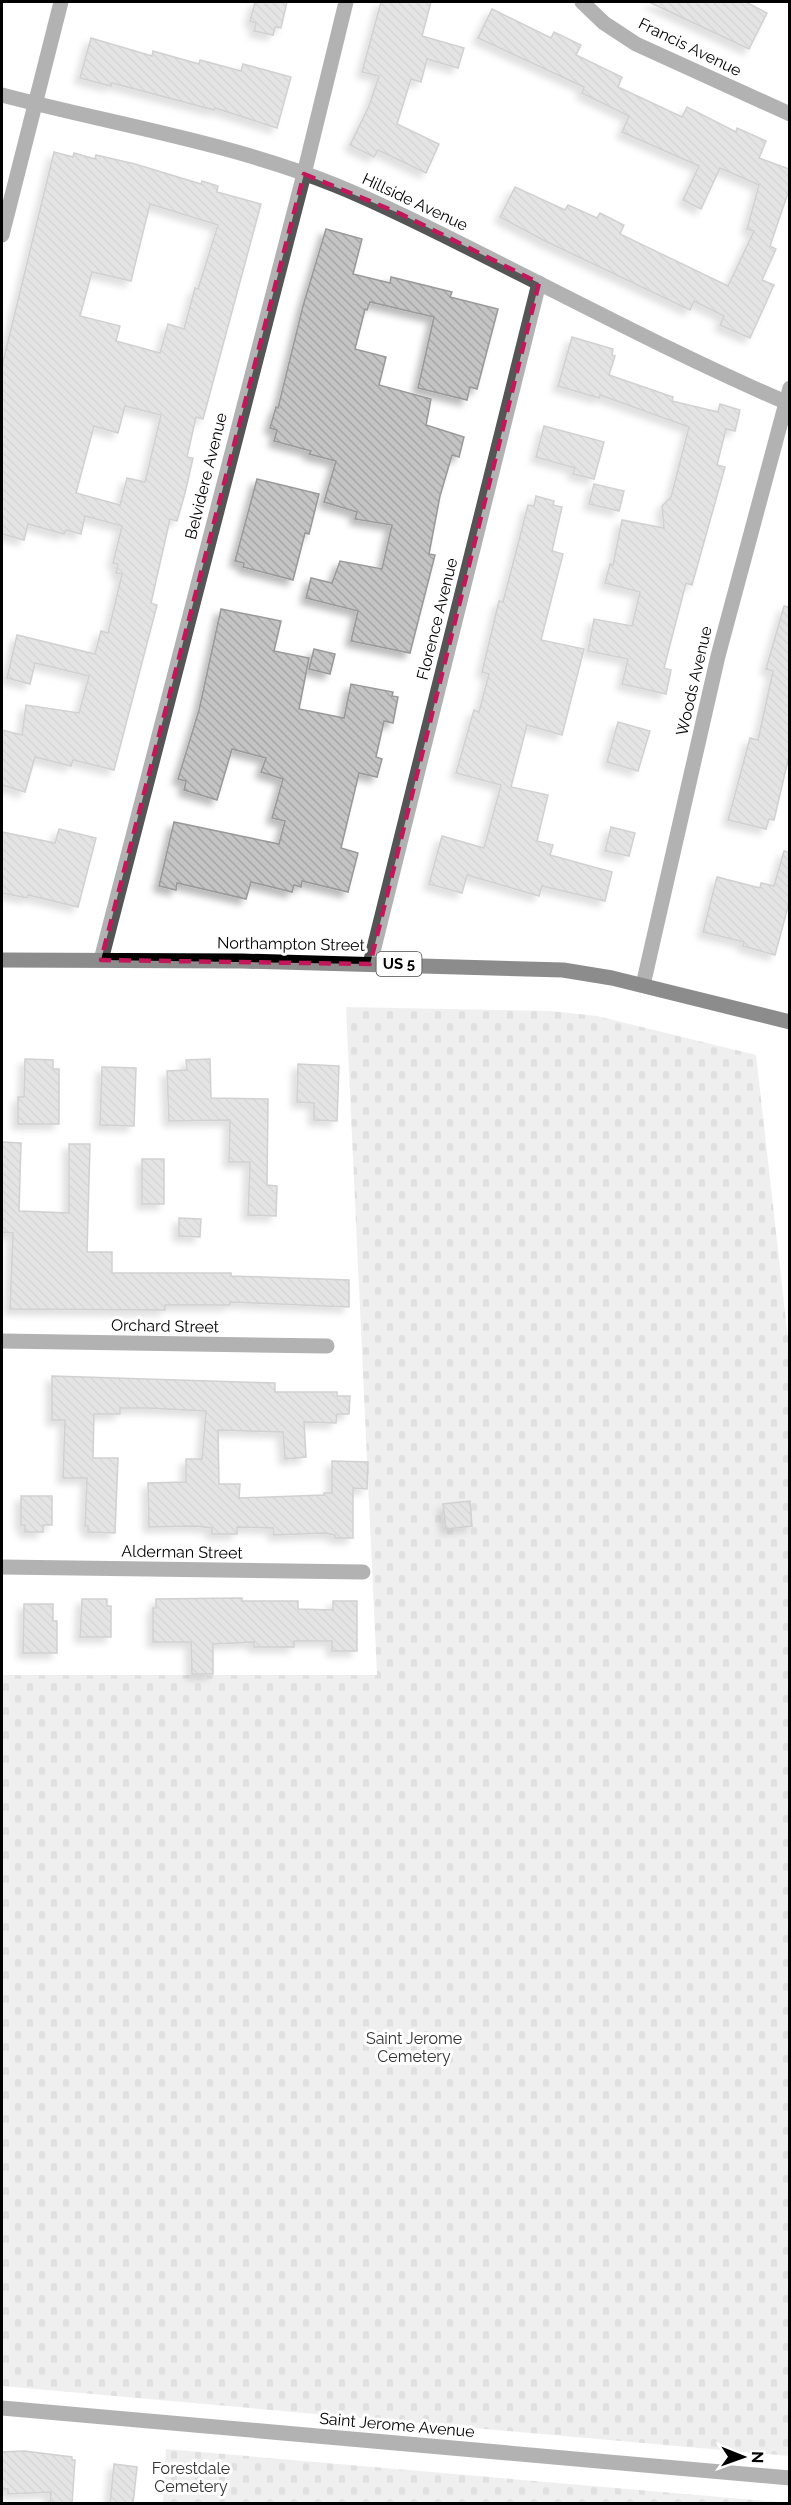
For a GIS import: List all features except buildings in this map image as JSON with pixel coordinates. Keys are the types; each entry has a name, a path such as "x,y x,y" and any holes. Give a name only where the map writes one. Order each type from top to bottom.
{"main road":[{"name":"Northampton Street","path":"2,960 370,963 563,970 643,985 789,1022"}],"street":[{"path":"2,235 61,2"},
{"name":"Belvidere Avenue","path":"100,960 304,174 346,2"},
{"name":"Francis Avenue","path":"582,2 604,23 636,44 789,114"},
{"name":"Hillside Avenue","path":"2,95 204,144 304,174 401,214 539,283 788,398"},
{"name":"Florence Avenue","path":"370,963 539,283"},
{"name":"Woods Avenue","path":"643,985 718,656 788,398"},
{"name":"Orchard Street","path":"2,1341 327,1346"},
{"name":"Alderman Street","path":"2,1567 363,1572"},
{"name":"Saint Jerome Avenue","path":"2,2408 789,2478"}],"highlighted area":[{"path":"304,174 401,214 539,283 370,964 101,960"}],"green space":[{"name":"Saint Jerome Cemetery","path":"346,1007 550,1011 597,1016 756,1055 790,1356 789,2456 2,2386 2,1675 377,1675"},
{"name":"Forestdale Cemetery","path":"166,2449 789,2503 163,2503"}]}
